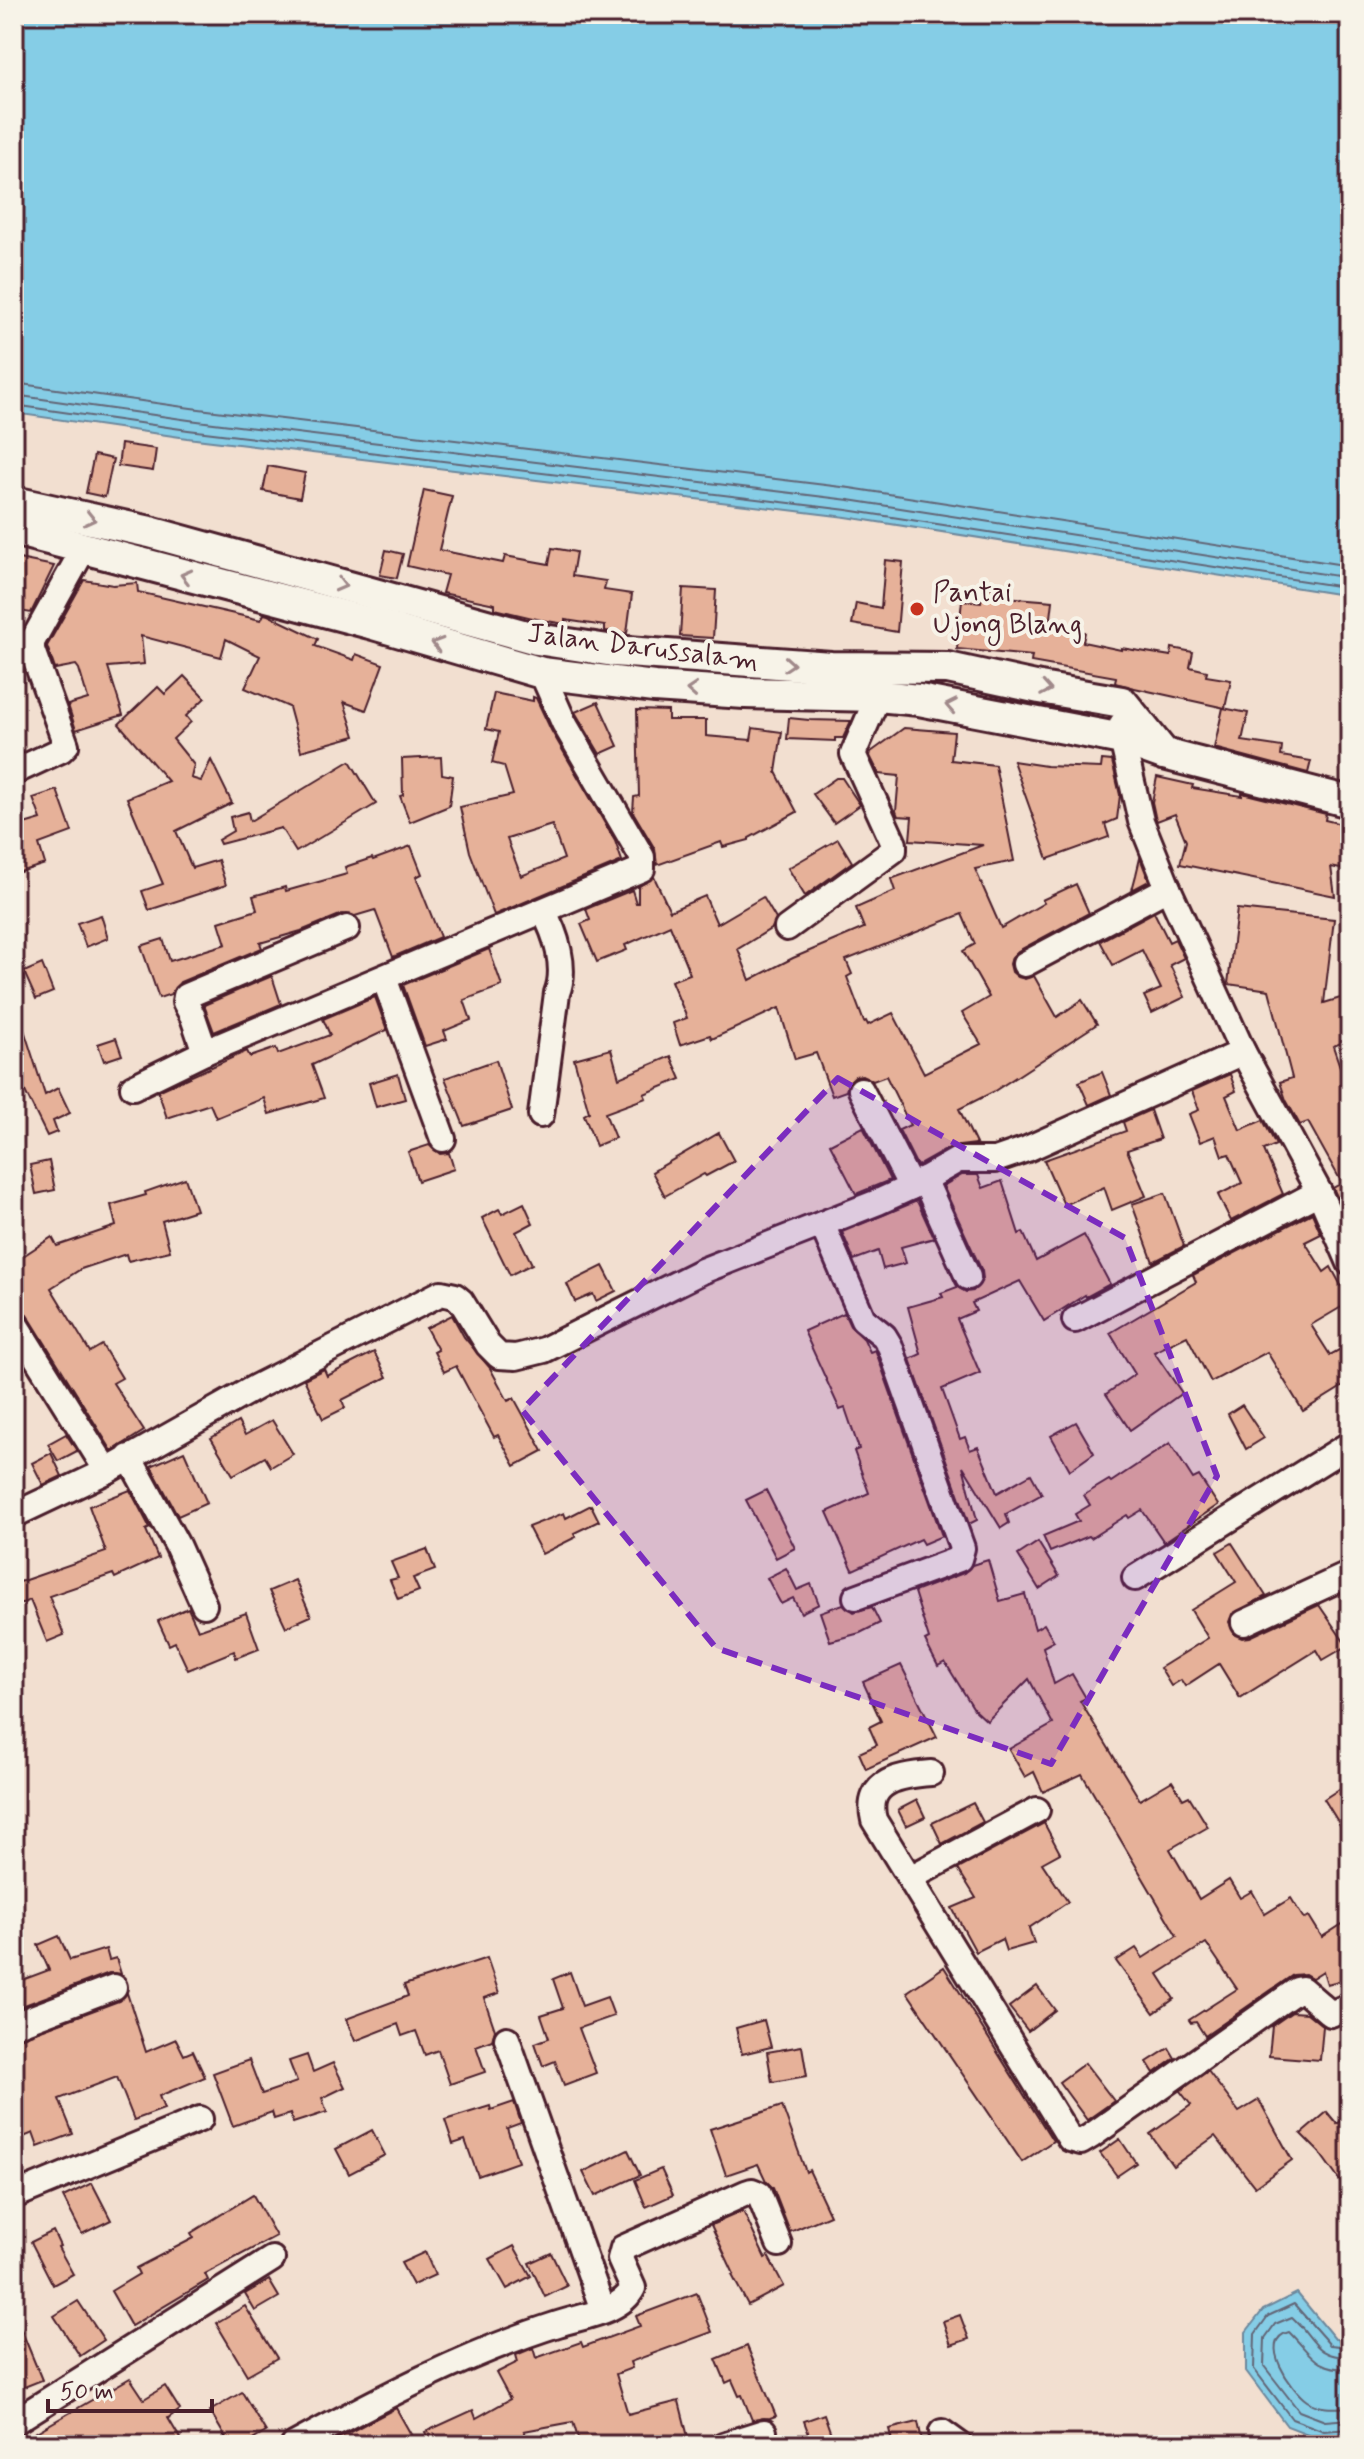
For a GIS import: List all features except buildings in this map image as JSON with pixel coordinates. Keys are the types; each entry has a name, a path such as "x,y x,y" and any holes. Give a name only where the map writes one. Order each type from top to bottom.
{"street":[{"name":"Jalan Darussalam","path":"14,502 150,532 537,639 614,651 831,667 948,668 1122,702"},
{"name":"Jalan Darussalam","path":"14,530 370,623 542,673 654,687 919,700 1122,739 1164,754 1350,802"},
{"path":"14,772 66,745 32,650 32,642 84,548"},
{"path":"133,1087 205,1052 636,873 643,865 642,857 564,723 542,673"},
{"path":"787,928 894,850 853,754 878,696"},
{"path":"1122,702 1122,739 1141,821 1168,888 1243,1052 1319,1192 1350,1263"},
{"path":"1122,702 1164,754"},
{"path":"1025,964 1168,888"},
{"path":"541,1115 560,984 557,946 543,911"},
{"path":"205,1052 185,1002 186,996 347,928"},
{"path":"384,978 443,1139"},
{"path":"14,1515 107,1471 256,1387 441,1293 455,1296 461,1301 488,1345 499,1356 516,1357 544,1350 702,1271 918,1183 958,1160 995,1160 1027,1149 1243,1052"},
{"path":"861,1090 918,1183 968,1277"},
{"path":"1075,1320 1319,1192"},
{"path":"822,1224 863,1319 884,1336 890,1346 962,1548 959,1559 856,1597"},
{"path":"14,1322 107,1471"},
{"path":"1135,1578 1350,1444"},
{"path":"129,1457 177,1545 204,1605"},
{"path":"1244,1623 1350,1574"},
{"path":"931,1773 900,1775 887,1781 876,1795 871,1809 874,1820 1066,2135 1075,2142 1091,2136 1297,1990 1306,1992 1331,2014 1350,2005"},
{"path":"910,1878 1037,1810"},
{"path":"14,2025 114,1987"},
{"path":"507,2039 603,2310"},
{"path":"14,2196 200,2119"},
{"path":"294,2445 366,2406 512,2338 621,2304 633,2288 620,2259 627,2245 746,2193 752,2191 759,2194 779,2244"},
{"path":"14,2422 272,2259"},
{"path":"723,2445 764,2432"}],"highlighted area":[{"path":"838,1078 1125,1238 1217,1476 1051,1764 716,1648 522,1410"}],"water":[{"path":"14,14 1350,14 1350,596 846,517 187,438 14,413"},
{"path":"1297,2293 1335,2339 1350,2340 1350,2437 1323,2440 1287,2426 1246,2371 1246,2332 1263,2310"}],"place":[{"name":"Pantai Ujong Blang","path":"917,609"}]}
